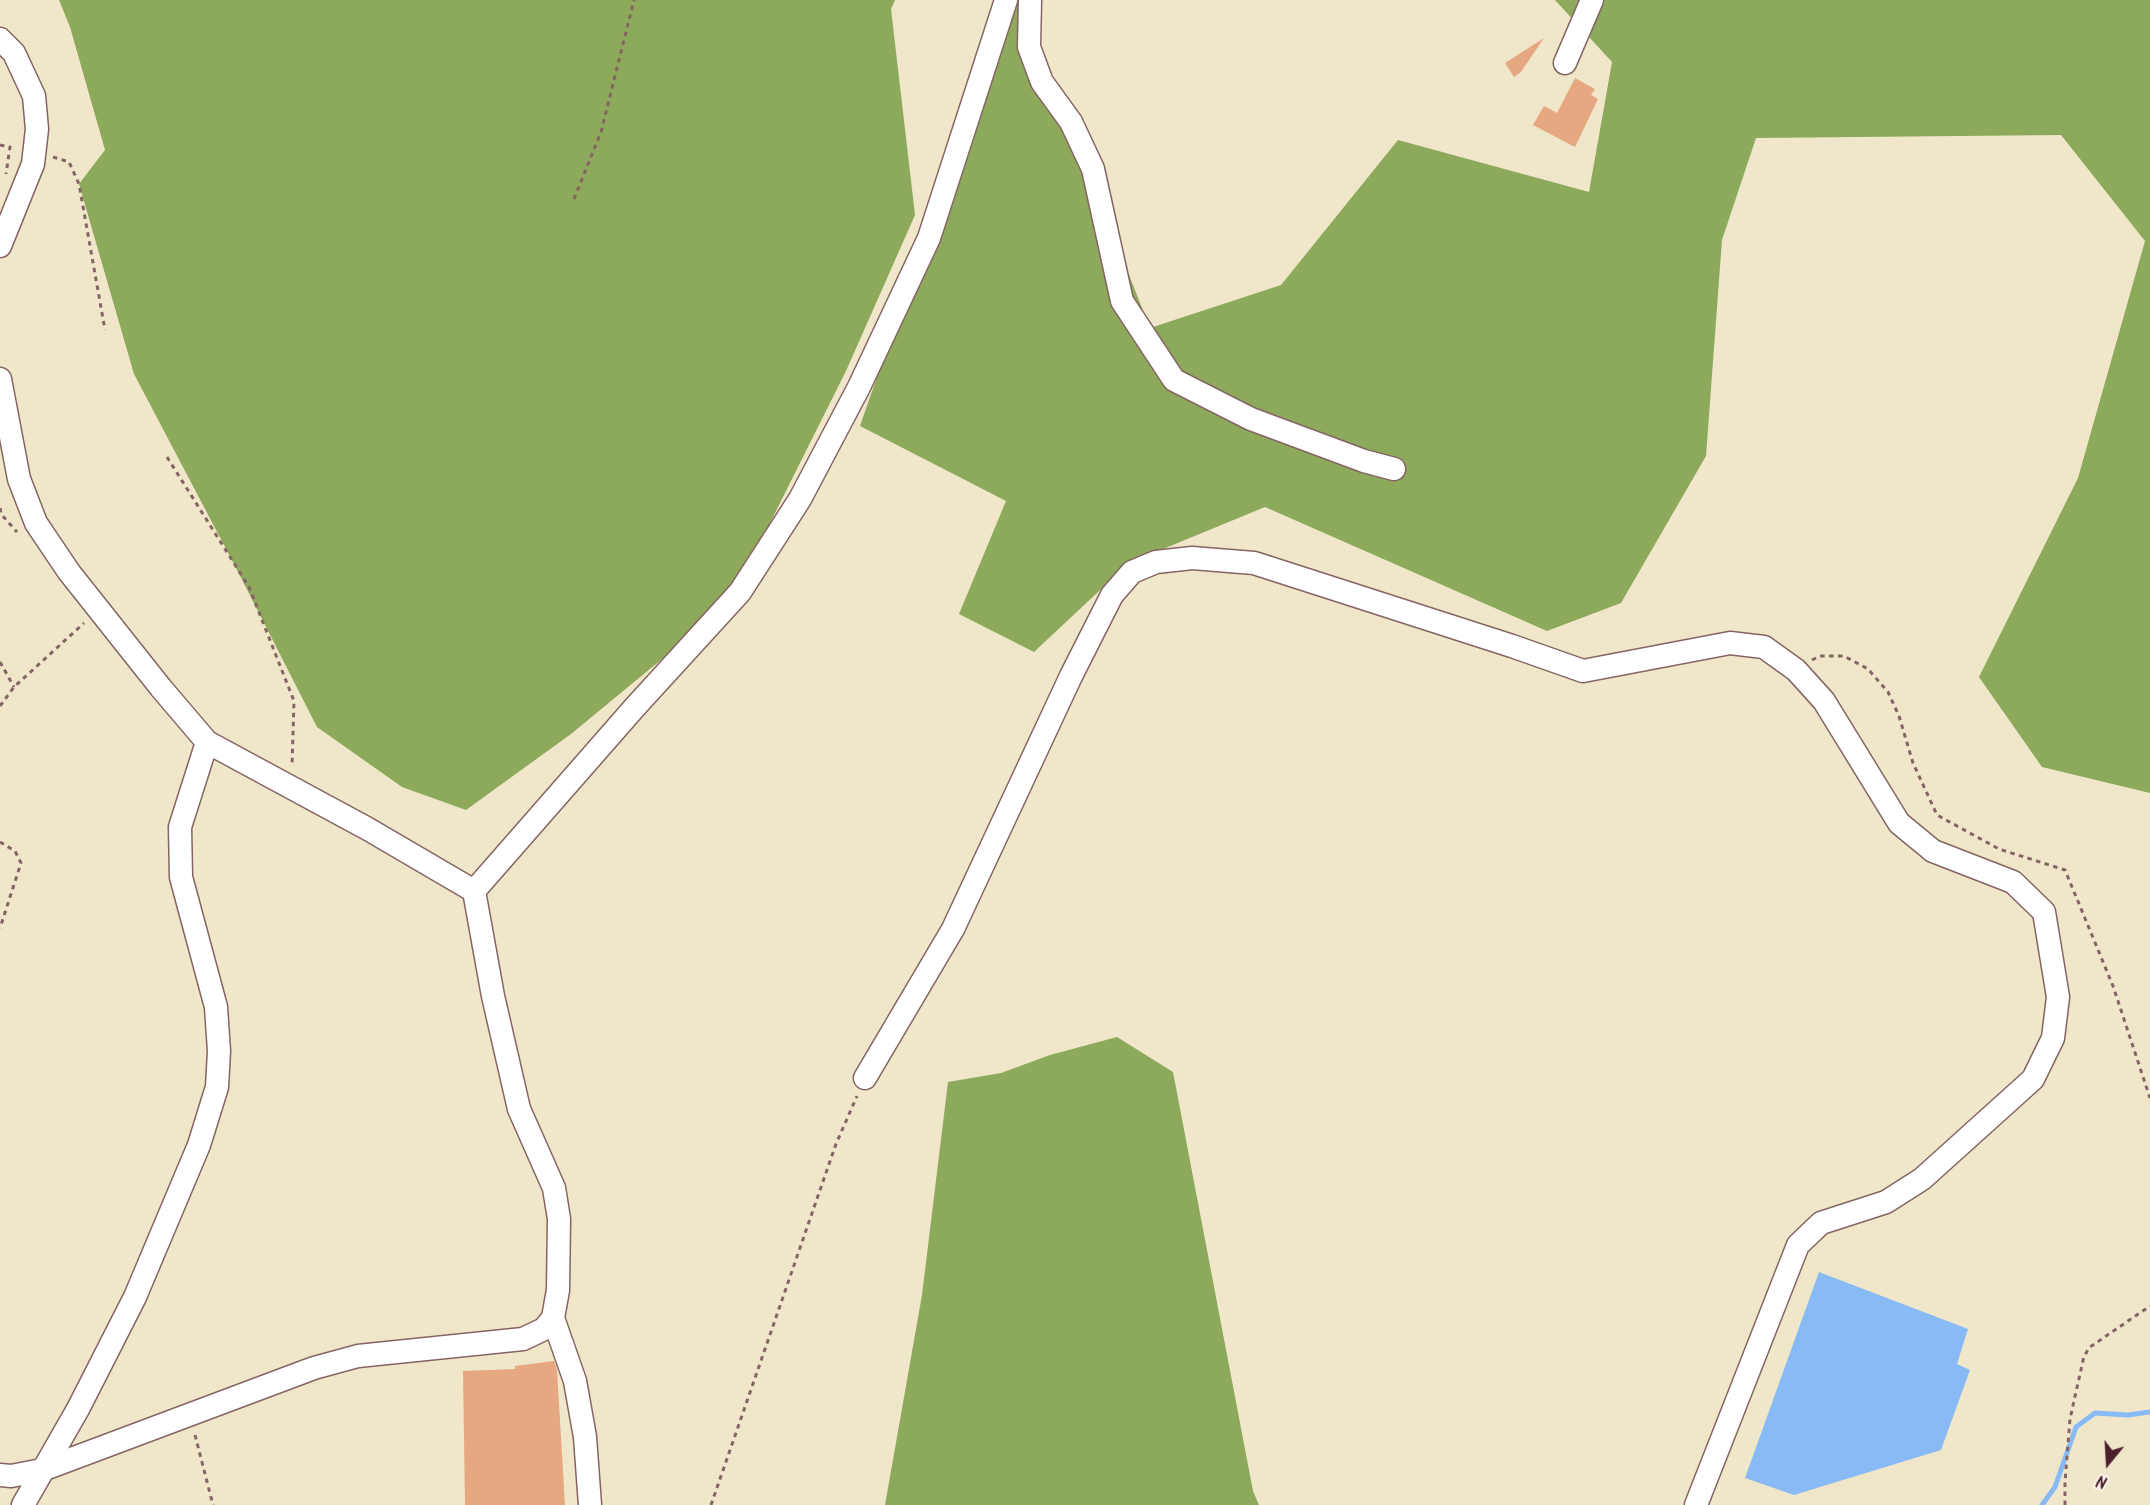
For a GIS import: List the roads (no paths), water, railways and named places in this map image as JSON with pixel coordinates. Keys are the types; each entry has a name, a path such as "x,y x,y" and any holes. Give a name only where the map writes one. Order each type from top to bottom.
{"street":[{"path":"474,891 740,592 800,499 859,387 929,238 1006,0"},
{"path":"1030,0 1029,47 1042,82 1071,122 1093,169 1122,301 1174,380 1251,419 1365,461 1394,469"},
{"path":"1565,63 1592,0"},
{"path":"0,39 14,53 34,96 37,129 33,164 0,246"},
{"path":"0,379 19,479 36,523 99,611 207,742 378,834 474,891 519,1109 554,1188 559,1219 558,1290 553,1318 544,1329 524,1339 358,1356 325,1365 42,1470 11,1476 0,1475"},
{"path":"865,1078 953,929 1076,666 1112,595 1132,572 1156,562 1192,558 1254,563 1583,671 1730,643 1764,648 1796,670 1824,701 1899,823 1933,851 2013,882 2044,912 2058,997 2053,1038 2033,1079 1922,1179 1887,1202 1821,1223 1798,1245 1696,1505"},
{"path":"23,1505 78,1409 135,1297 200,1145 217,1087 219,1051 216,1007 181,877 180,827 207,742"},
{"path":"553,1318 575,1381 585,1437 590,1505"}],"water":[{"path":"1819,1272 1968,1329 1957,1364 1970,1370 1941,1450 1794,1495 1745,1478"}],"waterway":[{"path":"2042,1505 2055,1487 2076,1427 2095,1413 2128,1415 2150,1412"}]}
